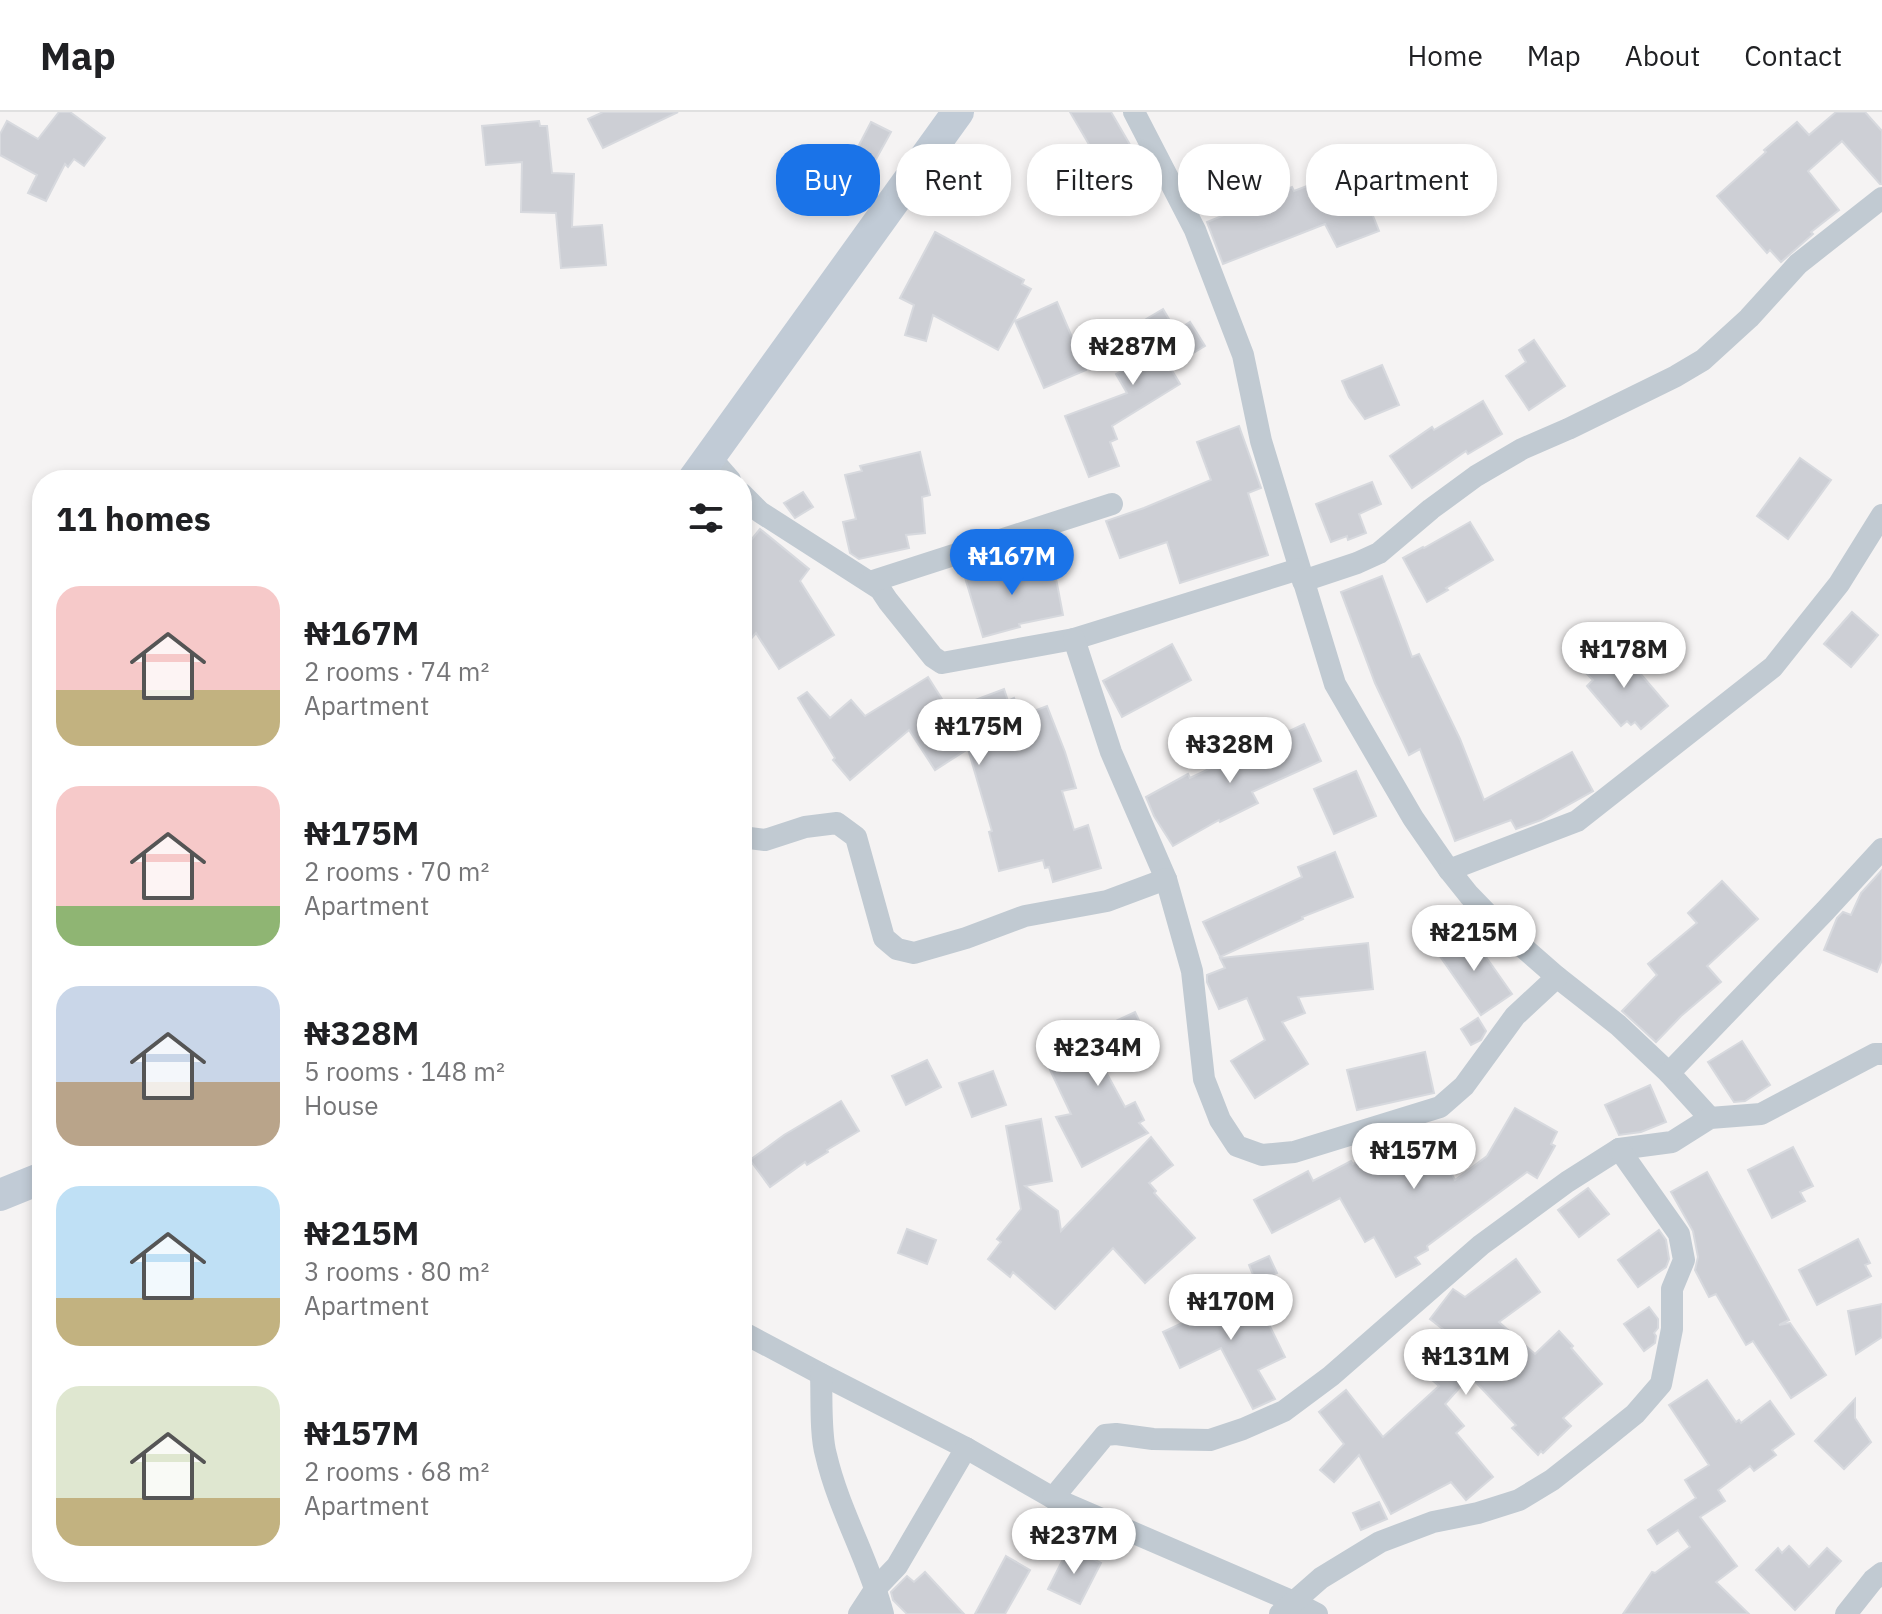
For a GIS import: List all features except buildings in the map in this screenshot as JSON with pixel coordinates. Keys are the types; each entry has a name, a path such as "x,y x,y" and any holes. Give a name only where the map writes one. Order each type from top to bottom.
{"main road":[{"path":"712,470 958,112"},
{"path":"0,1195 32,1182"}],"street":[{"path":"1134,112 1195,230 1243,355 1261,441 1335,684 1413,818 1449,870 1500,927 1618,1025 1669,1073 1710,1118"},
{"path":"752,504 880,589 933,657 942,663 1074,639 1301,575 1357,563 1379,553 1476,476 1522,449 1676,376 1703,360 1749,318 1798,264 1882,198"},
{"path":"870,582 1112,504"},
{"path":"1449,870 1577,821 1773,667 1839,584 1882,515"},
{"path":"1074,639 1111,752 1166,879 1192,971 1204,1079 1220,1120 1237,1146 1262,1155 1294,1152 1440,1107 1464,1086 1515,1016 1557,977"},
{"path":"752,838 765,840 805,827 837,823 856,837 884,938 897,949 914,953 1025,916 1107,901 1166,879"},
{"path":"1669,1073 1882,849"},
{"path":"1053,1498 1105,1435 1210,1440 1284,1411 1331,1376 1481,1245 1567,1182 1619,1149 1672,1142 1710,1118 1761,1114 1875,1054 1882,1054"},
{"path":"1287,1608 1321,1578 1380,1542 1433,1522 1478,1513 1519,1500 1552,1480 1635,1414 1661,1384 1672,1329 1672,1289 1684,1260 1679,1234 1619,1149"},
{"path":"752,1337 966,1448 1053,1498 1287,1608 1317,1614"},
{"path":"821,1374 825,1453 846,1519 876,1588 883,1614"},
{"path":"859,1614 876,1588 897,1566 966,1448"},
{"path":"1846,1614 1882,1573"}]}
